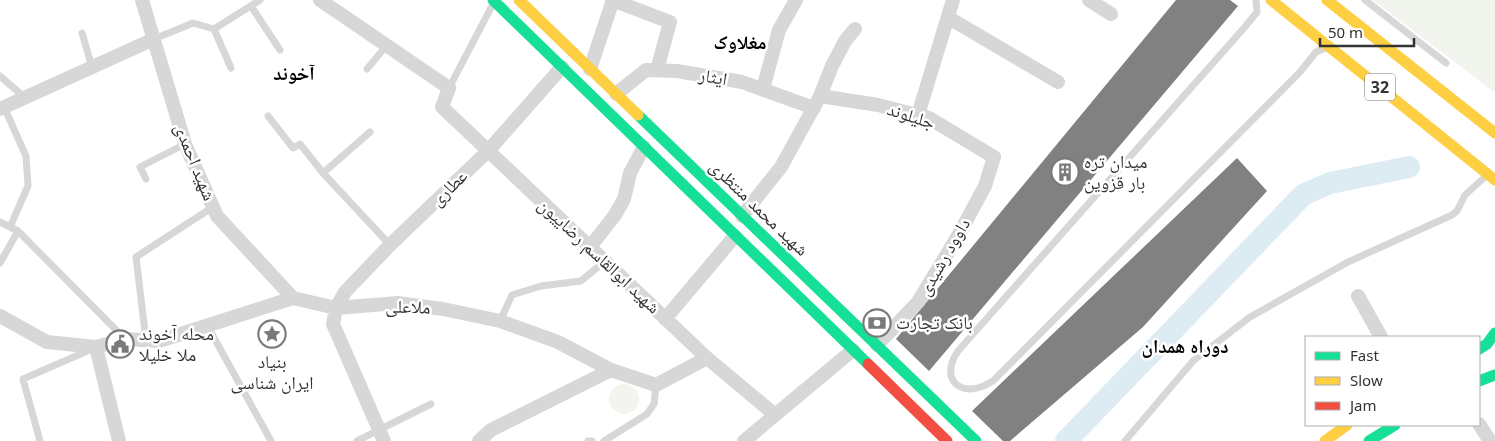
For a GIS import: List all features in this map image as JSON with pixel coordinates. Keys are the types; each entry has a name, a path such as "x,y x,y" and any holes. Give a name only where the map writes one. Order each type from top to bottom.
{"main road":[{"name":"شهید محمد منتظری","path":"518,0 976,441"},
{"name":"32","path":"1271,0 1491,177"},
{"name":"32","path":"1327,0 1495,132"},
{"name":"شهید محمد منتظری","path":"494,1 947,441"},
{"path":"1487,344 1495,333"},
{"path":"1325,441 1346,426"},
{"path":"1369,441 1393,426"}],"street":[{"name":"شهید احمدی","path":"142,0 185,144 217,216 293,298"},
{"path":"320,0 449,88"},
{"path":"590,69 612,0 670,22 657,70"},
{"path":"763,89 779,30 796,0"},
{"path":"918,115 953,0"},
{"path":"1089,0 1111,14"},
{"path":"949,18 1058,82"},
{"path":"742,216 781,167 817,102 845,40 855,29"},
{"path":"2,108 154,40"},
{"name":"عطاری","path":"336,308 345,292 390,245 488,151 562,67"},
{"name":"ایثار","path":"616,94 646,70 657,70 677,71 742,82 817,102"},
{"name":"شهید ابوالقاسم رضاییون","path":"449,88 442,107 706,358 774,414"},
{"name":"جلیلوند","path":"817,102 871,104 929,118 994,157"},
{"path":"590,247 615,215 624,199 630,173 644,147"},
{"name":"داوود رشیدی","path":"877,345 918,302 958,236 984,186 994,157"},
{"path":"665,319 735,236"},
{"path":"1358,296 1380,336"},
{"path":"0,316 47,342 96,347 125,339 159,341 293,298"},
{"name":"ملاعلی","path":"293,298 336,308 398,303 443,308 500,321 558,342 611,370 656,385"},
{"path":"336,308 333,324 381,435"},
{"path":"96,347 119,441"},
{"path":"744,441 774,414 853,350"},
{"path":"656,385 706,358"},
{"path":"479,441 491,430 611,370"},
{"path":"1480,426 1490,441"}],"lane":[{"path":"154,40 193,23 214,28 260,0"},
{"path":"1256,0 1256,12 1244,28 958,351 953,358 951,373 958,385 971,390 994,380 1300,72 1316,52 1324,48 1333,49"},
{"path":"1365,0 1446,63"},
{"path":"449,88 494,1"},
{"path":"251,6 280,50"},
{"path":"214,28 231,68"},
{"path":"82,33 92,67"},
{"path":"367,69 387,45"},
{"path":"0,76 24,97"},
{"path":"2,108 26,156 28,186 10,227"},
{"path":"268,116 293,148 300,144 323,173 390,245"},
{"path":"323,173 370,132"},
{"path":"146,179 140,166 185,144"},
{"path":"1125,441 1193,361 1250,317 1348,262 1452,215 1457,211 1465,195 1491,177"},
{"path":"146,340 136,257 213,207"},
{"path":"0,222 18,231 125,339"},
{"path":"0,263 18,231"},
{"path":"500,321 512,295 541,286 582,281 605,261"},
{"path":"207,326 271,441"},
{"path":"40,441 23,380 96,347"},
{"path":"604,441 647,414 654,404 656,385"},
{"path":"357,441 381,435 431,404"}],"shaded area":[{"path":"1373,0 1495,0 1495,93"},
{"path":"624,384 635,388 639,399 635,410 624,414 613,410 609,399 613,388"}],"building":[{"name":"میدان تره بار قزوین","path":"1176,0 1230,0 1238,6 929,371 896,339"},
{"name":"میدان تره بار قزوین","path":"1237,158 1267,191 1143,327 1010,441 1003,441 972,411"}],"waterway":[{"path":"1066,441 1303,195 1330,183 1409,167"}],"traffic: fast":[{"path":"493,0 868,364"},
{"path":"638,115 976,441"},
{"path":"1480,348 1487,344 1495,333"},
{"path":"1480,381 1495,375"},
{"path":"1369,441 1393,426"}],"traffic: slow":[{"path":"519,0 638,115"},
{"path":"1271,0 1495,180"},
{"path":"1327,0 1495,133"},
{"path":"1325,441 1346,426"}],"traffic: jam":[{"path":"868,364 947,441"}],"place":[{"name":"میدان تره بار قزوین","path":"1065,172"},
{"name":"بانک تجارت","path":"877,323"},
{"name":"بنیاد ایران شناسی","path":"272,334"},
{"name":"محله آخوند ملا خلیلا","path":"120,344"}],"district":[{"name":"مغلاوک","path":"740,42"},
{"name":"آخوند","path":"294,73"},
{"name":"دوراه همدان","path":"1185,346"}]}
